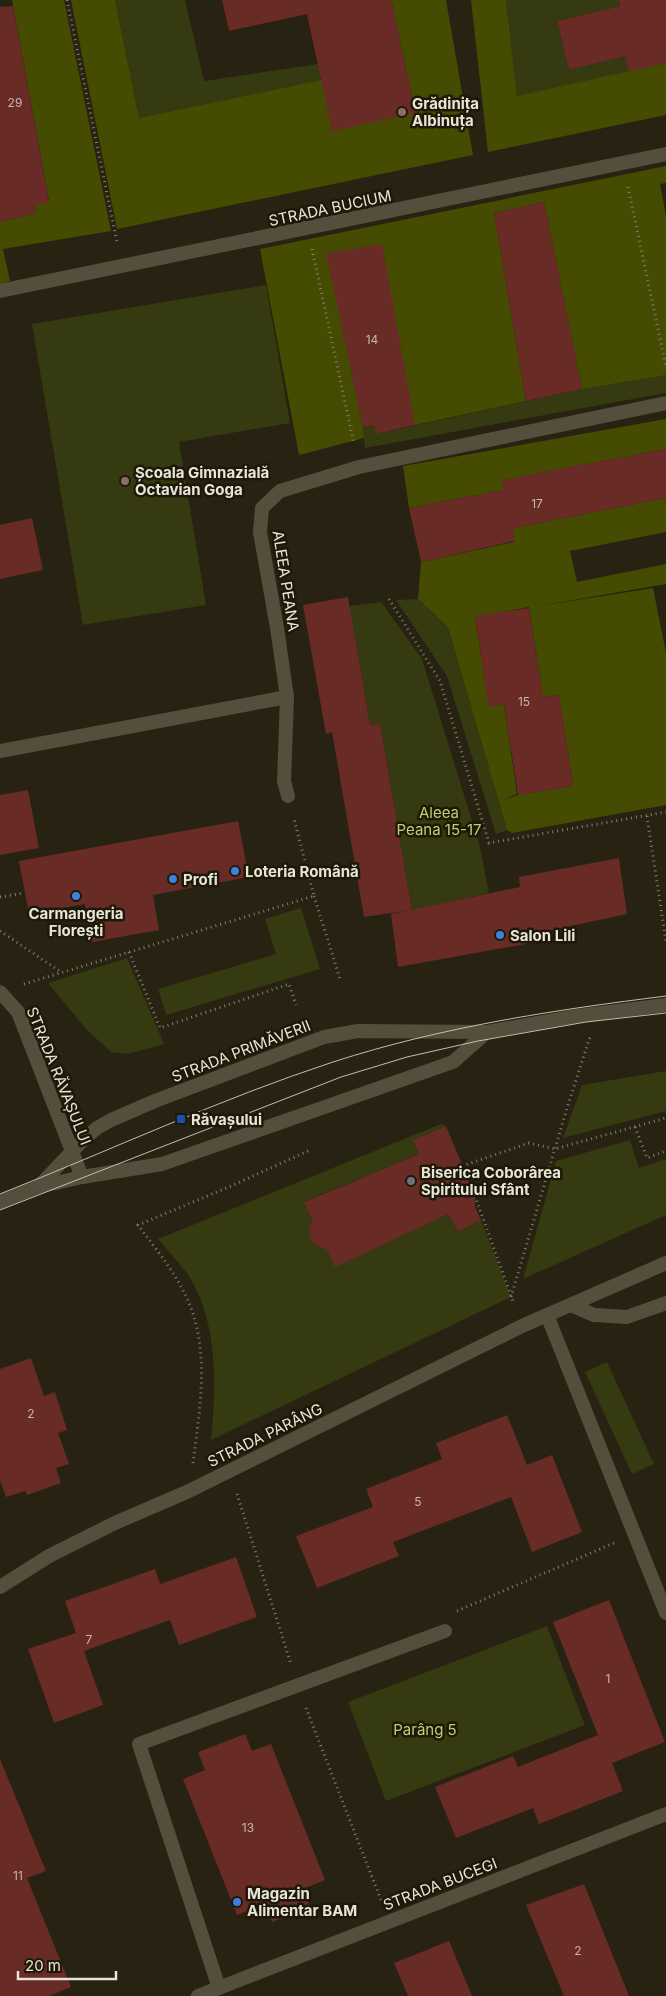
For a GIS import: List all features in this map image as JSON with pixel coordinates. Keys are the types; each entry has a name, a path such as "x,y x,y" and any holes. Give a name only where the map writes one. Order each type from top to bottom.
{"street":[{"name":"STRADA BUCIUM","path":"0,291 122,268 666,154"},
{"name":"ALEEA PEANA","path":"288,796 284,781 287,697 260,532 262,508 280,491 359,467 666,403"},
{"path":"0,751 287,697"},
{"name":"STRADA RĂVAȘULUI","path":"0,992 18,1012 82,1177"},
{"name":"STRADA PRIMĂVERII","path":"38,1187 97,1128 112,1120 155,1101 324,1037 358,1031 487,1032 666,1004"},
{"name":"STRADA PRIMĂVERII","path":"0,1202 38,1187 82,1177 162,1164 453,1062 487,1032"},
{"name":"STRADA PARÂNG","path":"0,1587 49,1556 115,1523 189,1491 522,1326 666,1263"},
{"path":"571,1305 594,1315 627,1317 666,1303"},
{"path":"547,1316 666,1612"},
{"path":"219,1988 138,1744 445,1631"},
{"name":"STRADA BUCEGI","path":"198,1996 666,1814"}],"path":[{"path":"68,0 122,268"},
{"path":"623,163 666,367"},
{"path":"308,229 359,467"},
{"path":"389,599 440,681 489,843 666,812"},
{"path":"288,796 314,896 340,979"},
{"path":"648,816 666,942"},
{"path":"0,897 24,893"},
{"path":"34,981 314,896"},
{"path":"0,931 62,973"},
{"path":"129,952 160,1028 289,984 296,1005"},
{"path":"511,1297 598,1014"},
{"path":"462,1166 529,1143 555,1149 666,1118"},
{"path":"635,1127 647,1158 666,1152"},
{"path":"189,1491 199,1406 202,1358 194,1317 177,1280 138,1225 229,1187 310,1150"},
{"path":"475,1196 522,1326"},
{"path":"445,1631 457,1610 635,1534"}],"green space":[{"path":"12,0 64,0 111,231 3,249 10,281 0,284 0,222 36,213 35,205 49,201"},
{"path":"71,0 115,0 139,118 321,80 416,113 391,0 446,0 473,155 117,229"},
{"path":"115,0 185,0 204,81 318,64 321,80 139,118"},
{"path":"471,0 506,0 517,96 666,63 666,115 488,152"},
{"path":"506,0 619,0 620,6 557,21 569,70 625,56 629,72 517,96"},
{"path":"666,166 666,183 660,184 666,216 666,375 582,389 544,202 494,213 526,401 415,425 327,253 364,438 299,455 260,249"},
{"path":"266,285 290,423 179,442 206,605 83,625 32,324"},
{"path":"666,375 666,393 365,448 363,427 374,425 376,434 582,389"},
{"path":"666,419 666,449 503,480 503,490 409,508 403,466"},
{"path":"666,498 666,532 570,551 577,582 666,564 666,584 533,607 653,588 666,653 666,805 512,833 507,830 448,627 418,599 421,562 514,542 514,528","holes":["529,607 543,697 559,695 573,786 518,795 503,800 517,794 504,704 489,706 475,617"]},
{"path":"418,599 448,627 507,830 496,834 447,676 396,600"},
{"name":"Aleea Peana 15-17","path":"381,602 422,659 480,847 489,893 412,910 380,723 370,725 349,606"},
{"path":"301,908 320,969 166,1015 158,989 276,954 265,919"},
{"path":"127,958 164,1044 128,1054 111,1052 87,1030 48,983"},
{"path":"666,1071 666,1111 563,1138 582,1085"},
{"path":"441,1124 446,1126 413,1140 419,1154 305,1201 312,1219 309,1227 315,1245 327,1250 448,1214 458,1232 481,1220 511,1297 211,1440 214,1400 213,1361 211,1341 202,1303 191,1279 158,1239"},
{"path":"630,1140 639,1168 666,1159 666,1215 523,1279 556,1161"},
{"path":"607,1362 654,1464 632,1474 585,1372"},
{"name":"Parâng 5","path":"547,1626 585,1725 386,1801 348,1702"}],"building":[{"path":"222,0 391,0 416,113 332,131 307,14 229,31"},
{"path":"619,0 666,0 666,63 629,72 625,56 569,70 557,21 620,6"},
{"path":"13,6 49,202 35,205 36,213 0,222 0,7"},
{"path":"544,202 582,389 526,401 494,213"},
{"path":"382,244 415,425 376,434 374,425 363,427 326,253"},
{"path":"666,449 666,498 514,528 514,541 421,562 409,508 503,490 502,480"},
{"path":"32,518 43,570 0,579 0,525"},
{"path":"348,597 370,725 380,723 412,910 364,917 332,732 326,734 303,605"},
{"path":"529,608 543,697 559,695 573,786 518,795 504,704 489,707 475,616"},
{"path":"28,790 39,848 0,855 0,795"},
{"path":"238,821 249,877 153,895 159,930 92,942 85,904 29,914 19,861"},
{"path":"619,858 627,914 529,935 531,943 398,967 391,914 520,887 519,877"},
{"name":"Biserica Coborârea Spiritului Sfânt","path":"446,1126 475,1196 475,1207 481,1220 458,1232 448,1214 335,1267 327,1250 315,1245 310,1238 309,1227 312,1219 304,1202 419,1154 413,1140"},
{"path":"31,1358 44,1396 55,1392 67,1430 58,1433 69,1464 56,1468 61,1483 27,1495 25,1491 6,1497 0,1480 0,1369"},
{"path":"507,1415 527,1465 552,1455 582,1532 532,1552 511,1497 393,1542 399,1556 317,1588 296,1536 373,1507 366,1489 442,1459 436,1443"},
{"path":"236,1557 257,1617 179,1645 170,1620 84,1651 103,1705 54,1723 28,1649 76,1633 65,1601 155,1569 160,1584"},
{"path":"609,1600 665,1742 612,1763 623,1791 539,1824 533,1808 456,1838 435,1787 513,1756 518,1767 598,1735 553,1622"},
{"path":"245,1734 252,1751 271,1744 325,1880 303,1889 310,1907 272,1922 265,1904 237,1915 183,1779 205,1770 198,1752"},
{"path":"0,1759 46,1871 27,1878 71,1987 49,1996 0,1996"},
{"path":"584,1884 629,1996 564,1996 526,1905"},
{"path":"449,1941 472,1996 408,1996 394,1963"}],"tram line":[{"path":"0,1194 249,1092 333,1062 456,1029 582,1007 666,996"},
{"path":"0,1210 341,1077 407,1057 478,1041 586,1022 666,1013"}],"place":[{"name":"Grădinița Albinuța","path":"402,112"},
{"name":"Școala Gimnazială Octavian Goga","path":"125,481"},
{"name":"Loteria Română","path":"235,871"},
{"name":"Profi","path":"173,879"},
{"name":"Carmangeria Florești","path":"76,896"},
{"name":"Salon Lili","path":"500,935"},
{"name":"Răvașului","path":"181,1119"},
{"name":"Biserica Coborârea Spiritului Sfânt","path":"411,1181"},
{"name":"Magazin Alimentar BAM","path":"237,1902"}]}
